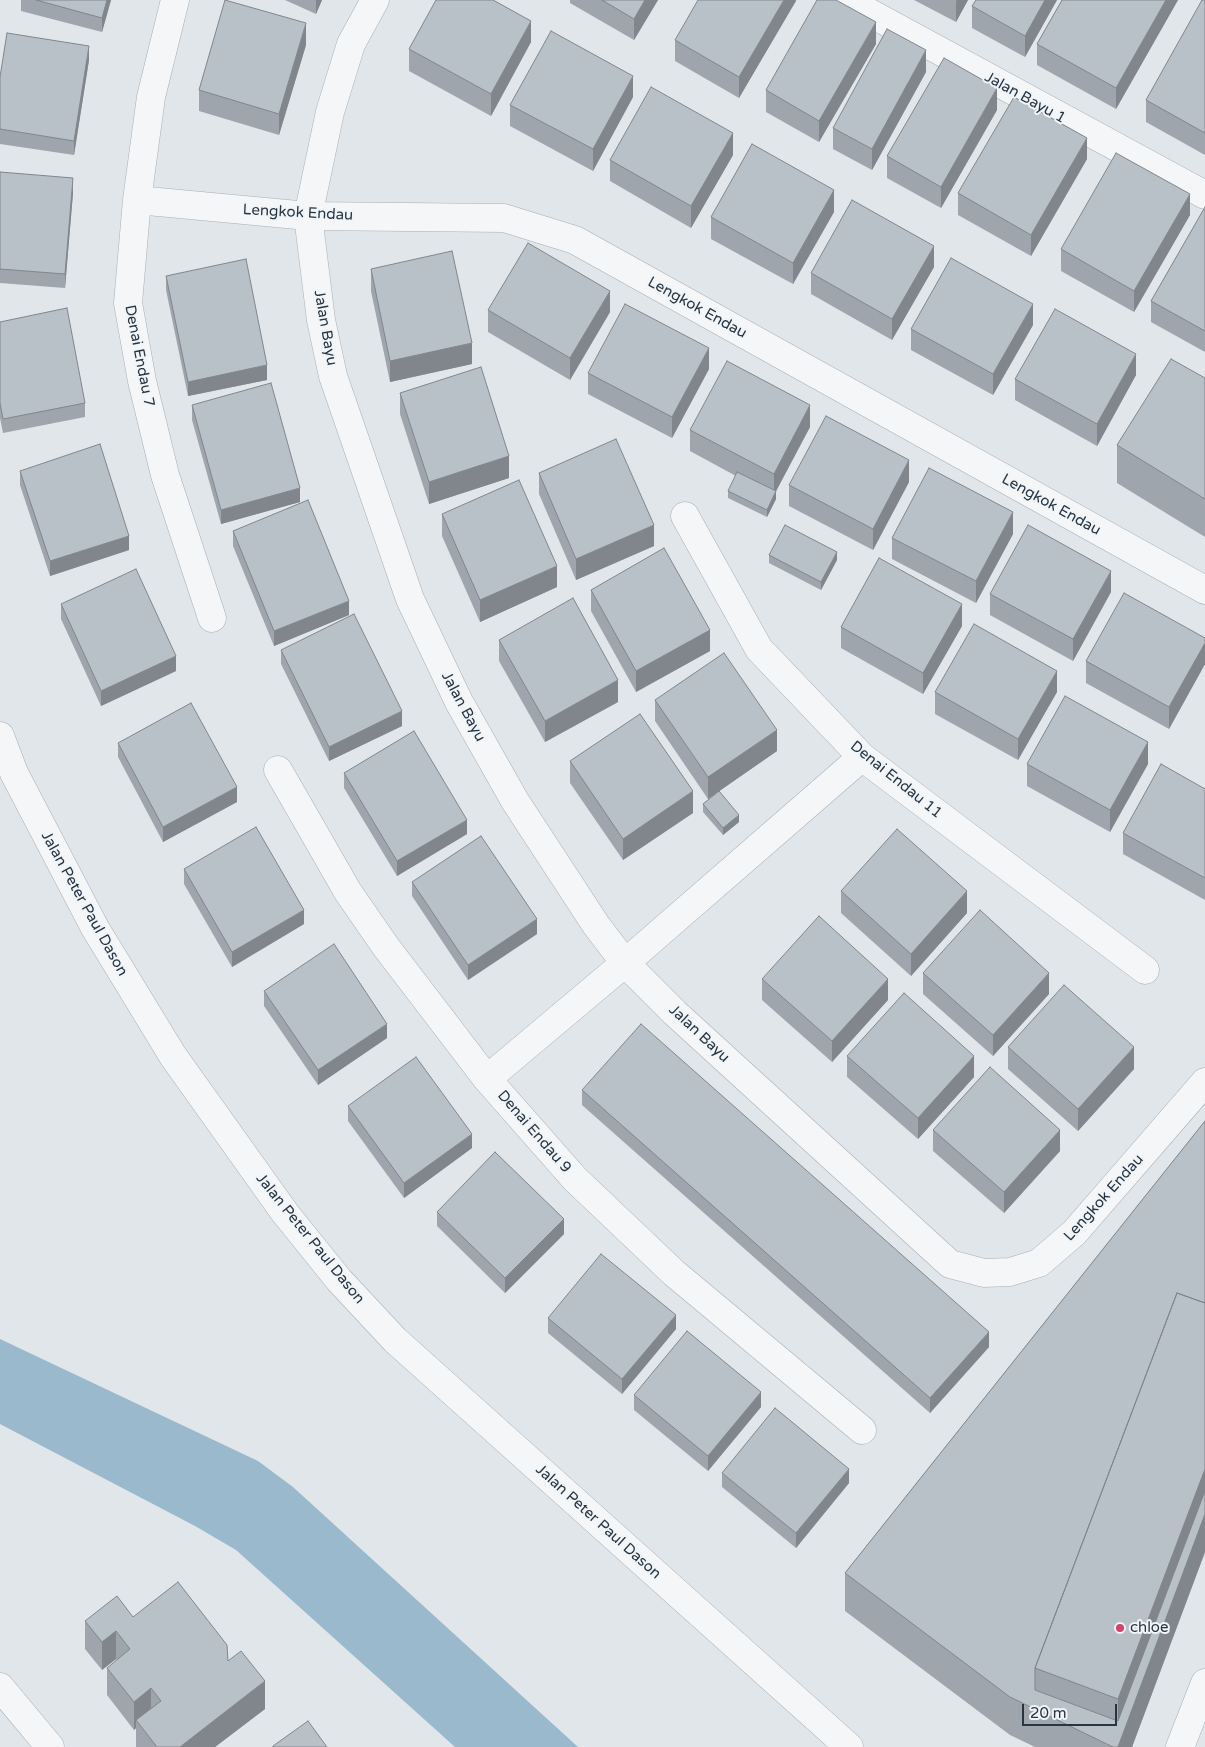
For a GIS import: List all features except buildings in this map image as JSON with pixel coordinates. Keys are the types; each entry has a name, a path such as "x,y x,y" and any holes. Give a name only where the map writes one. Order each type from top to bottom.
{"street":[{"name":"Denai Endau 7","path":"175,0 151,97 137,200 128,303 142,381 165,475 212,618"},
{"name":"Jalan Bayu","path":"374,0 352,44 330,112 308,216 321,320 333,376 410,599 459,702 515,801 596,925 626,963 675,1012 950,1264"},
{"name":"Jalan Bayu 1","path":"846,0 1205,195"},
{"name":"Lengkok Endau","path":"137,200 308,216 504,218 575,240 1205,590"},
{"name":"Denai Endau 11","path":"685,516 760,650 862,757 1145,970"},
{"name":"Jalan Peter Paul Dason","path":"0,736 14,773 95,928 173,1056 285,1213 339,1280 395,1340 850,1747"},
{"path":"487,1079 626,963 862,757"},
{"name":"Denai Endau 9","path":"278,770 359,908 386,947 487,1079 576,1179 674,1273 862,1430"},
{"name":"Lengkok Endau","path":"950,1264 984,1273 1010,1272 1039,1263 1074,1234 1205,1082"},
{"path":"1180,1747 1205,1682"},
{"path":"0,1687 50,1747"}],"water":[{"path":"0,1339 258,1461 293,1487 578,1747 455,1747 236,1550 195,1526 0,1424"}],"place":[{"name":"chloe","path":"1120,1628"}]}
